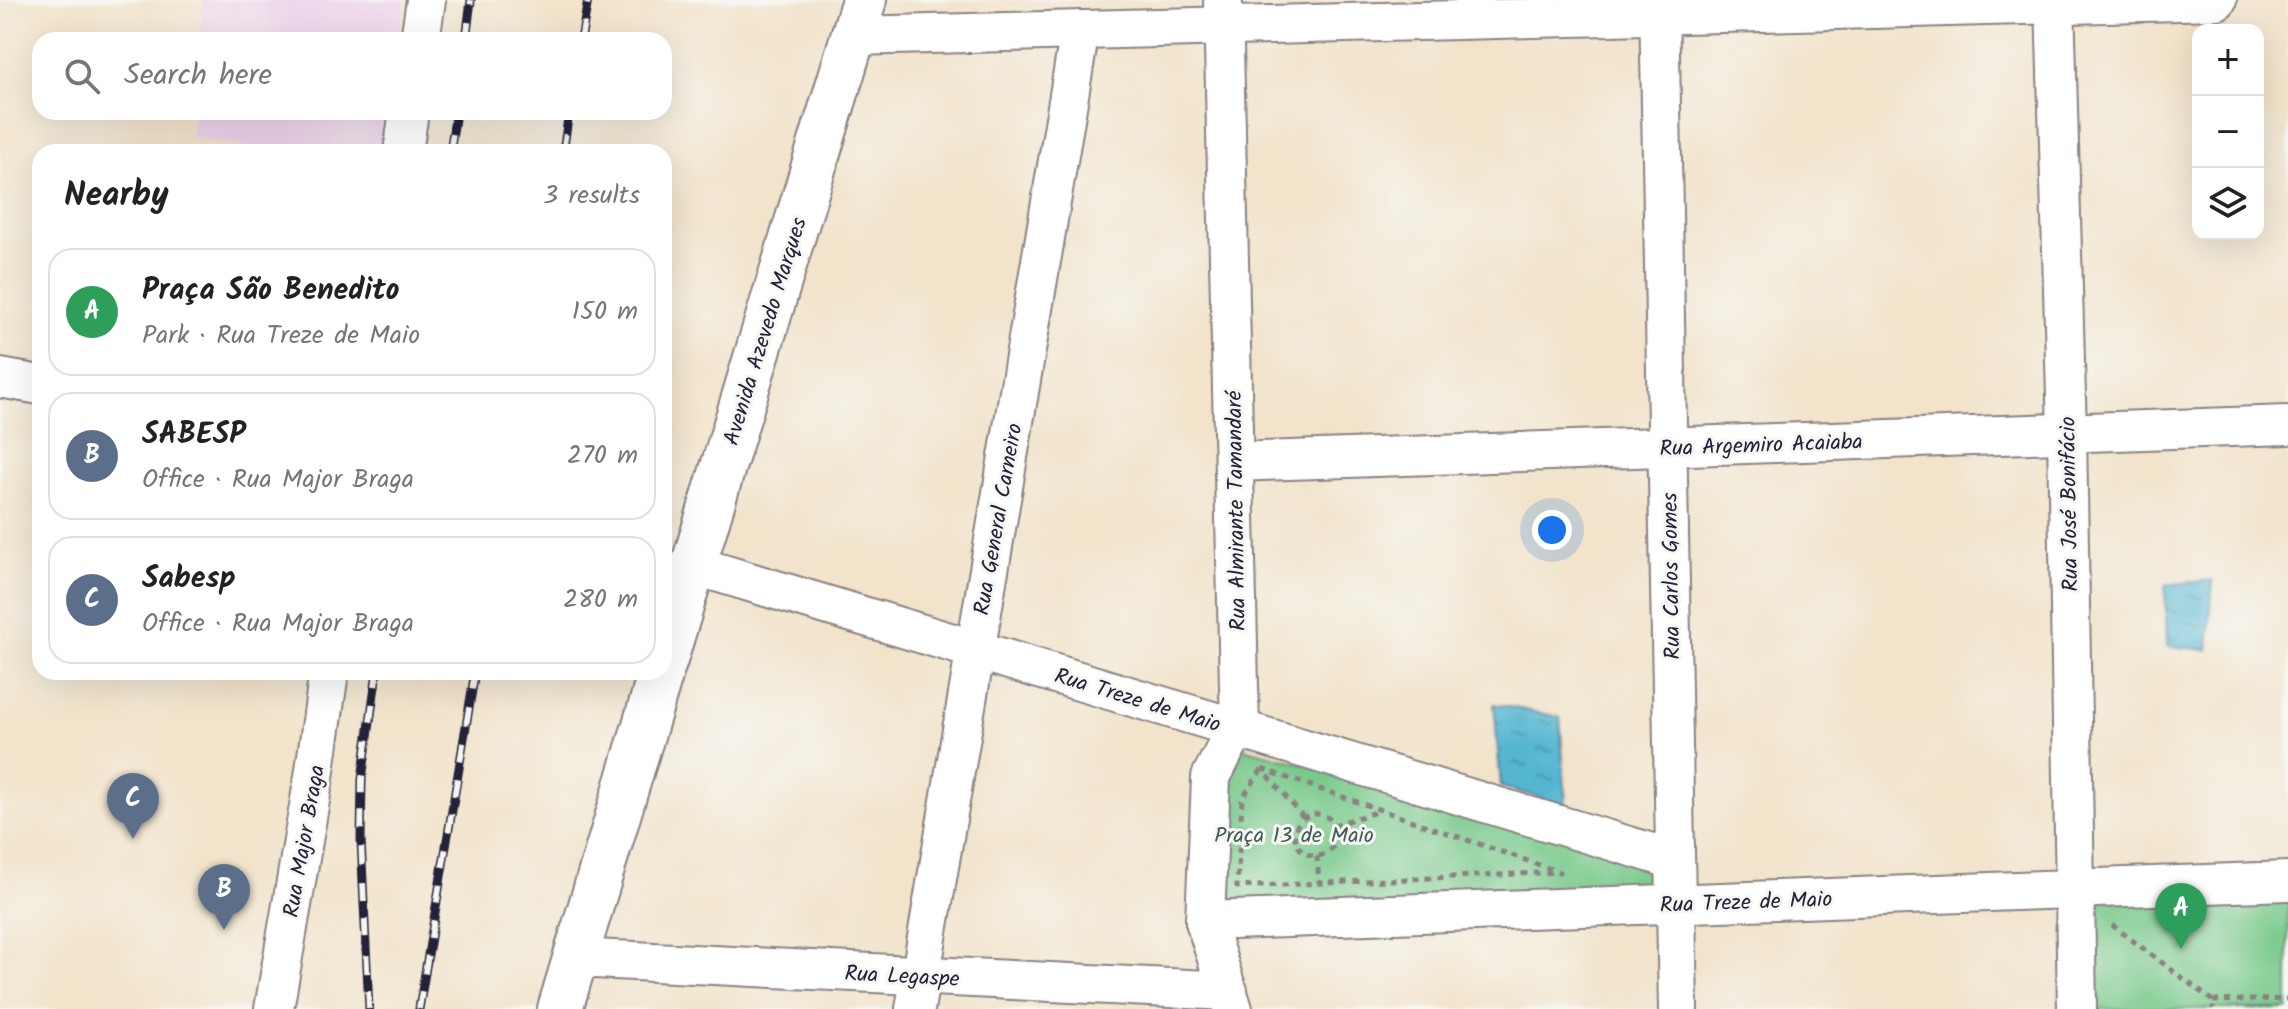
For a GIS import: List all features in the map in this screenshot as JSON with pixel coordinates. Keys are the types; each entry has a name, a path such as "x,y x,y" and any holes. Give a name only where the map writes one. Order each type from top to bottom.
{"street":[{"path":"421,32 426,0"},
{"path":"858,18 1080,30 1223,13 2217,0"},
{"name":"Rua José Bonifácio","path":"2055,2 2067,433 2077,1009"},
{"name":"Rua Carlos Gomes","path":"1659,8 1678,1009"},
{"name":"Rua Almirante Tamandaré","path":"1223,13 1240,730"},
{"name":"Avenida Azevedo Marques","path":"672,636 858,18"},
{"name":"Rua General Carneiro","path":"917,992 1080,30"},
{"path":"404,144 408,120"},
{"path":"0,378 32,384"},
{"name":"Rua Argemiro Acaiaba","path":"1234,462 2288,425"},
{"name":"Rua Treze de Maio","path":"693,565 1675,860"},
{"name":"Rua Major Braga","path":"274,1009 328,680"},
{"path":"560,1009 659,680"},
{"path":"1230,1000 1205,921 1211,777 1228,744 1240,730"},
{"name":"Rua Treze de Maio","path":"1205,921 2288,881"},
{"name":"Rua Legaspe","path":"575,958 917,992 1230,1000"}],"path":[{"path":"1262,769 1382,811 1560,872 1237,887 1242,799 1262,769"},
{"path":"1262,769 1304,818"},
{"path":"1334,825 1382,811"},
{"path":"1317,814 1334,825 1337,832 1330,851 1317,856 1305,853 1296,842 1296,829 1304,818 1317,814"},
{"path":"1317,856 1319,884"},
{"path":"2102,918 2213,1001 2288,999"},
{"path":"2213,1001 2213,1009"}],"shaded area":[{"path":"203,0 405,0 399,32 201,32"},
{"path":"193,120 385,120 380,144 230,144 192,138"}],"green space":[{"name":"Praça 13 de Maio","path":"1228,744 1675,860 1676,903 1205,921"},
{"path":"2288,881 2288,1009 2077,1009 2073,889"}],"water":[{"path":"2213,580 2208,650 2167,646 2165,585"},
{"path":"1494,704 1560,717 1566,805 1501,787"}],"railway":[{"path":"467,32 471,0"},
{"path":"582,32 588,0"},
{"path":"451,144 455,120"},
{"path":"564,144 568,120"},
{"path":"369,1009 361,840 362,779 376,680"},
{"path":"419,1009 474,680"}],"place":[{"name":"Sabesp","path":"133,839"},
{"name":"SABESP","path":"224,930"},
{"name":"Praça São Benedito","path":"2181,949"}]}
